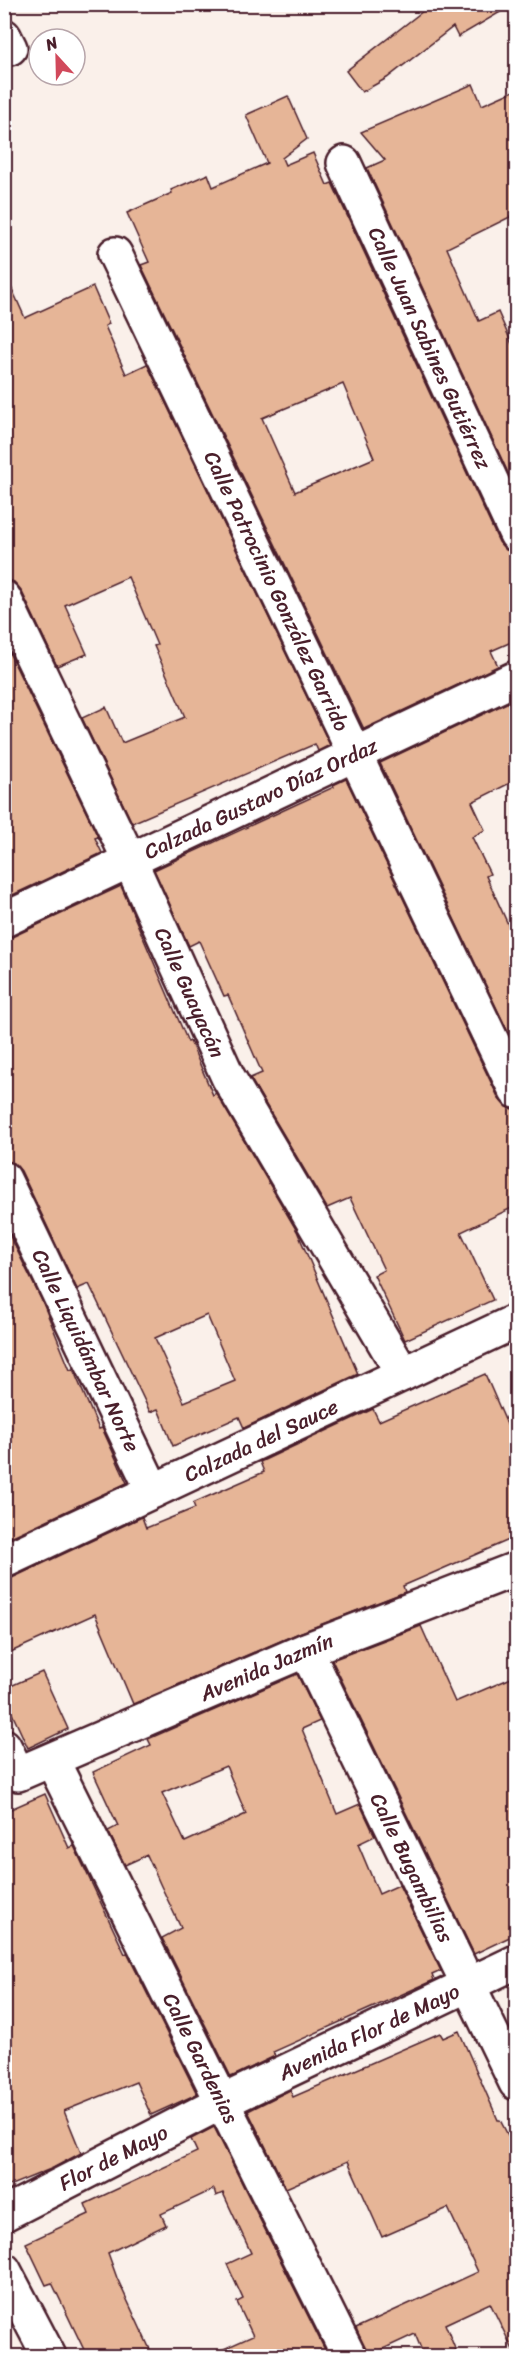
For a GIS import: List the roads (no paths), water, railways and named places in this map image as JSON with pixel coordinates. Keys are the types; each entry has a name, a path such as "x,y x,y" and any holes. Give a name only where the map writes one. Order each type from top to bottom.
{"street":[{"name":"Calle Juan Sabines Gutiérrez","path":"344,164 516,534"},
{"name":"Calle Patrocinio González Garrido","path":"115,254 516,1091"},
{"name":"Calle Guayacán","path":"4,598 130,861 228,1077 403,1374"},
{"name":"Calzada Gustavo Díaz Ordaz","path":"4,920 516,678"},
{"name":"Calle Liquidámbar Norte","path":"4,1179 153,1491"},
{"name":"Calzada del Sauce","path":"4,1561 516,1321"},
{"name":"Avenida Jazmín","path":"11,1760 52,1760 306,1650 516,1569"},
{"name":"Calle Bugambilias","path":"306,1650 516,2083"},
{"name":"Calle Gardenias","path":"52,1760 349,2356"},
{"name":"Avenida Flor de Mayo","path":"222,2102 516,1962"},
{"name":"Flor de Mayo","path":"4,2214 222,2102"},
{"path":"4,2270 50,2356"}]}
